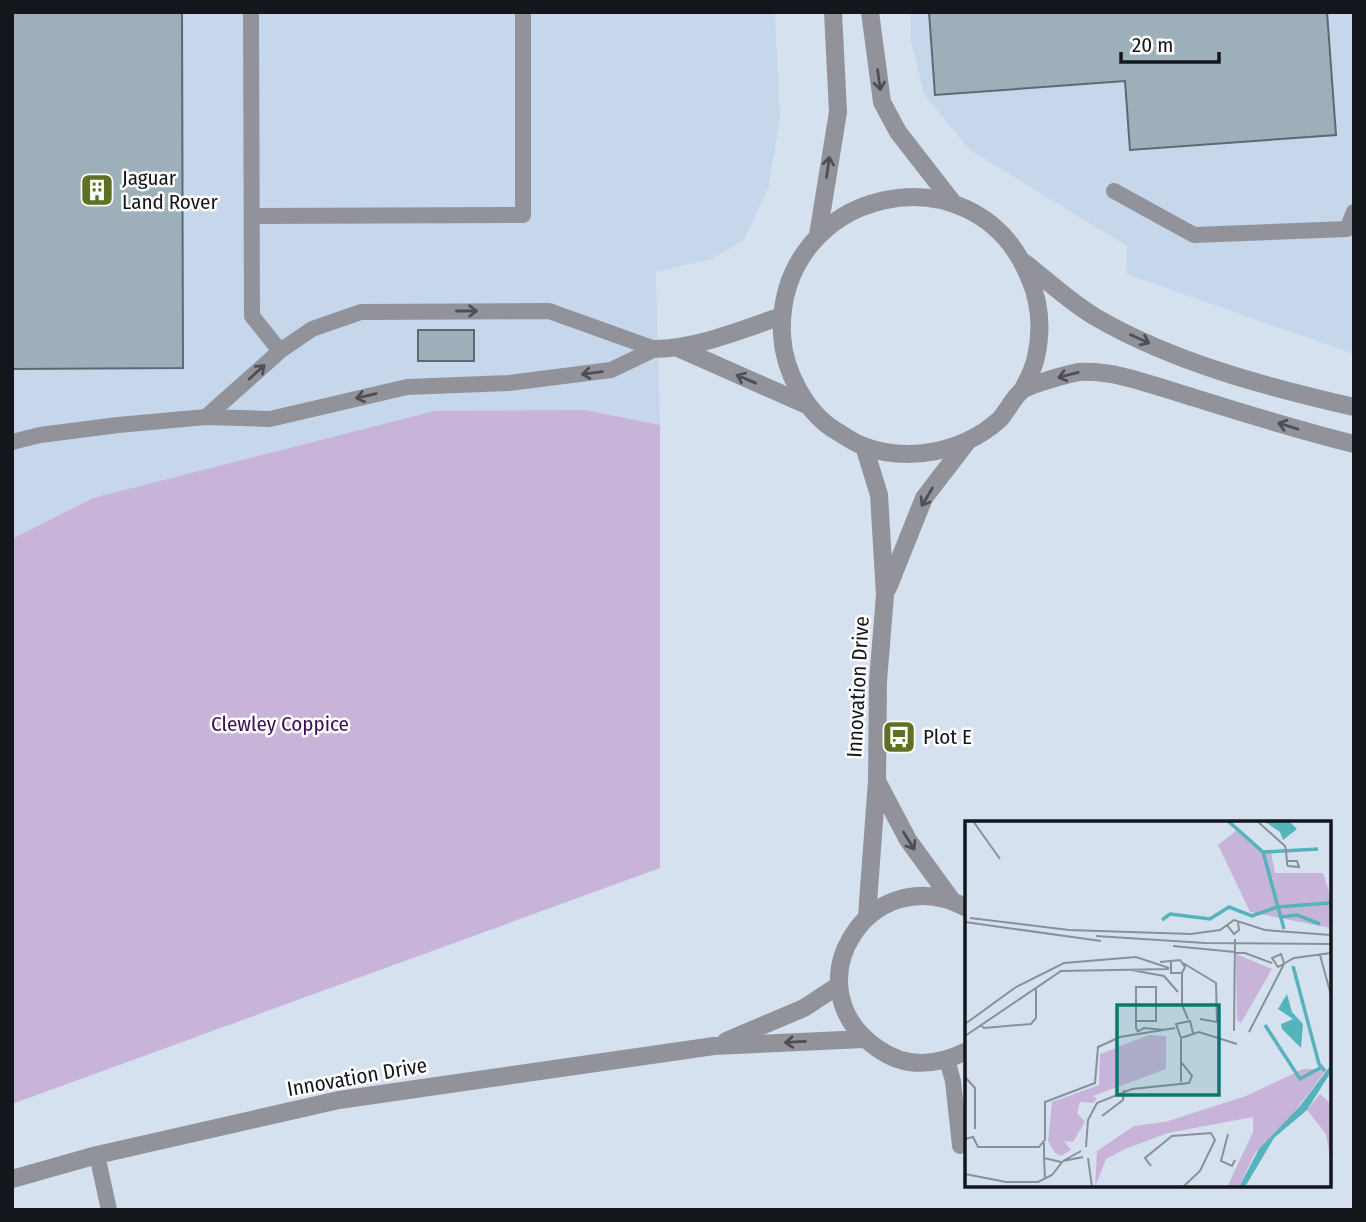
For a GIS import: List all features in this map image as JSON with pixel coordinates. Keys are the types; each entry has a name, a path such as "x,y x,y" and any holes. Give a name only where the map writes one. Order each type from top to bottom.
{"street":[{"path":"818,235 838,112 834,12"},
{"path":"870,12 882,102 898,132 954,204"},
{"path":"1023,261 1035,292 1040,324 1036,358 1023,389 999,420 967,442 934,453 898,454 863,446 834,429 809,406 792,379 783,348 782,316 787,286 800,259 818,235 841,217 868,204 897,198 926,198 954,204 981,217 1004,237 1023,261 1095,317 1194,362 1274,388 1354,407"},
{"path":"655,349 678,348 721,337 782,316"},
{"path":"678,348 809,406"},
{"path":"1023,389 1077,372 1104,373 1354,444"},
{"path":"885,595 925,498 967,442"},
{"path":"863,446 879,495 885,595"},
{"name":"Innovation Drive","path":"867,916 877,781 877,681 885,595"},
{"name":"Innovation Drive","path":"877,781 908,841 951,899"},
{"path":"965,907 951,899 929,895 906,896 886,903 867,916 850,936 841,959 839,985 842,1005 851,1023 863,1039 888,1057 918,1064 947,1060 965,1052"},
{"name":"Innovation Drive","path":"714,1046 804,1008 839,985"},
{"name":"Innovation Drive","path":"12,1179 97,1154 339,1100 714,1046 863,1039"}],"lane":[{"path":"251,12 252,316 280,351"},
{"path":"252,216 523,215 523,12"},
{"path":"1114,191 1194,235 1347,229 1354,212"},
{"path":"206,418 280,351 312,329 361,312 549,311 655,349"},
{"path":"12,442 79,430 206,418 270,419 407,387 509,383 611,370 655,349"},
{"path":"947,1060 953,1081 960,1146"},
{"path":"97,1154 109,1210"}],"shaded area":[{"path":"12,12 775,12 780,119 768,188 744,240 711,259 656,272 660,425 586,410 93,498 12,539"},
{"path":"910,12 1354,12 1354,354 1126,274 1127,246 970,150 924,94 911,41"}],"green space":[{"name":"Clewley Coppice","path":"586,410 660,425 660,868 12,1104 12,539 93,498 435,411"}],"building":[{"name":"Jaguar Land Rover","path":"12,12 182,12 183,368 12,369"},
{"path":"929,12 1327,12 1336,135 1130,150 1125,81 935,95"},
{"path":"418,330 474,330 474,361 418,361"}],"place":[{"name":"Jaguar Land Rover","path":"97,190"},
{"name":"Plot E","path":"899,737"}]}
